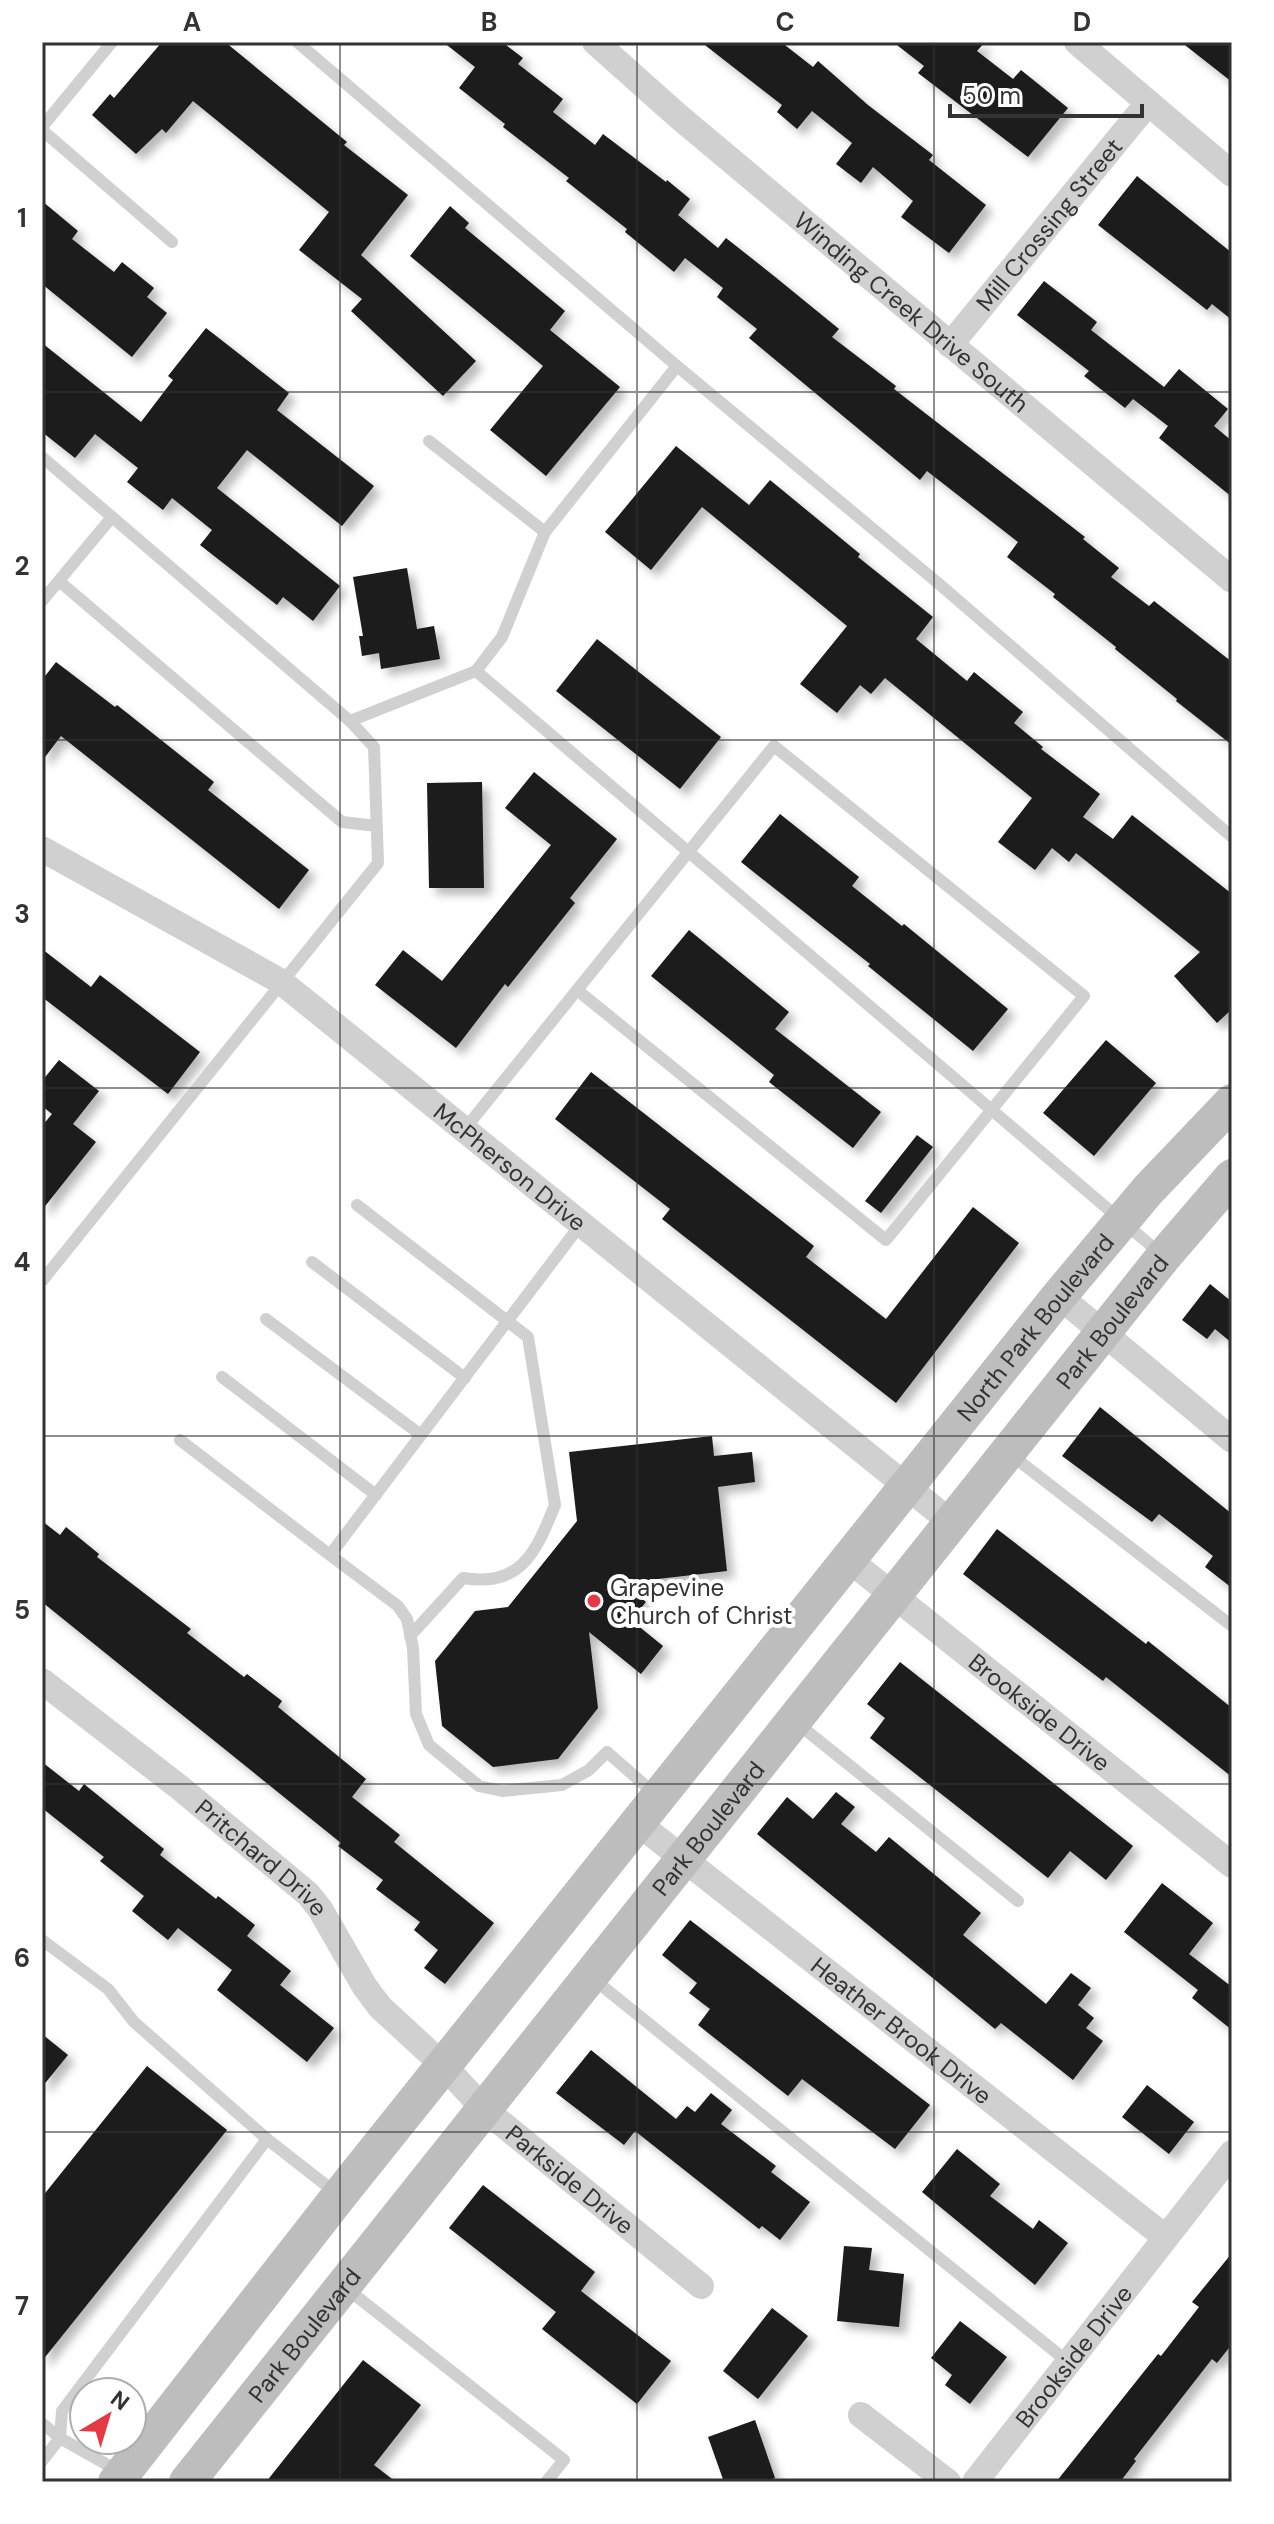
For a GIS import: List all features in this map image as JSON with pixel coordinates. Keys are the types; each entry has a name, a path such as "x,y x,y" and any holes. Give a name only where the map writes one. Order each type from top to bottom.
{"main road":[{"name":"North Park Boulevard","path":"849,1560 1122,1220 1232,1102"},
{"name":"Park Boulevard","path":"187,2482 1164,1256 1232,1177"},
{"path":"124,2479 339,2196 849,1560"}],"street":[{"name":"Winding Creek Drive South","path":"595,42 678,116 1232,580"},
{"path":"1077,42 1232,174"},
{"name":"Mill Crossing Street","path":"950,345 1148,103"},
{"name":"McPherson Drive","path":"42,849 280,981 952,1523"},
{"path":"1059,1296 1232,1440"},
{"name":"Brookside Drive","path":"849,1560 1232,1865"},
{"name":"Pritchard Drive","path":"42,1681 179,1787 308,1894 380,2007 445,2067"},
{"name":"Heather Brook Drive","path":"649,1811 683,1859 1165,2237"},
{"name":"Parkside Drive","path":"445,2067 484,2109 701,2286"},
{"name":"Brookside Drive","path":"975,2482 1232,2153"},
{"path":"861,2415 948,2482"}],"lane":[{"path":"112,42 42,129 172,242"},
{"path":"297,42 677,366 938,583 1232,837"},
{"path":"350,721 476,671 502,637 545,532 677,366"},
{"path":"429,441 545,532"},
{"path":"42,457 350,721 374,747 378,863 280,981 42,1281"},
{"path":"42,601 112,517"},
{"path":"59,581 342,822 377,826"},
{"path":"476,671 1164,1256"},
{"path":"464,1130 577,990 689,852 774,746 1084,996 886,1240 577,990"},
{"path":"357,1205 528,1337 555,1505 546,1528 528,1558 512,1574 480,1581 463,1578 410,1636"},
{"path":"330,1555 581,1224"},
{"path":"312,1262 465,1378"},
{"path":"266,1319 421,1435"},
{"path":"222,1377 376,1495"},
{"path":"180,1440 398,1606 407,1619 416,1714 429,1745 479,1786 502,1791 562,1785 589,1770 607,1752 649,1811"},
{"path":"1008,1452 1232,1626"},
{"path":"794,1721 1018,1901"},
{"path":"42,1940 108,1989 134,2022 267,2139 339,2196"},
{"path":"590,1977 1068,2362"},
{"path":"42,2461 60,2438 62,2411 267,2139"},
{"path":"343,2286 564,2460 546,2482"},
{"path":"42,2423 124,2479"}],"building":[{"path":"162,42 225,42 347,142 344,145 408,195 361,255 476,361 443,396 351,311 362,299 299,250 329,212 193,101 166,133 162,129 136,154 92,115 110,94 114,98"},
{"path":"443,42 502,42 523,58 518,64 563,99 553,112 595,145 603,134 667,180 690,199 678,215 718,248 726,238 774,276 839,329 832,337 1085,537 1083,539 1119,568 1111,577 1149,606 1154,601 1232,662 1232,745 1007,557 1018,542 927,471 920,480 749,338 757,329 717,297 723,288 685,258 674,272 625,232 627,229 566,181 569,178 459,88 475,67"},
{"path":"701,42 781,42 813,67 818,61 868,105 933,155 929,160 986,205 949,253 901,217 913,201 873,167 861,183 836,164 852,143 812,111 797,129 777,112 782,105"},
{"path":"893,42 985,42 977,51 1013,79 1021,70 1068,108 1028,157 918,73 924,66"},
{"path":"1181,42 1232,42 1232,82"},
{"path":"1137,176 1232,253 1232,320 1212,304 1207,310 1098,225"},
{"path":"42,201 78,231 72,239 114,272 122,262 154,288 147,297 167,313 132,357 42,284"},
{"path":"450,206 469,223 465,228 565,311 550,330 620,387 546,476 490,430 543,366 410,256"},
{"path":"1044,281 1097,322 1091,330 1164,387 1179,369 1228,409 1214,426 1232,441 1232,497 1159,438 1168,426 1133,399 1125,408 1084,376 1089,371 1017,315"},
{"path":"206,328 289,393 277,410 374,486 342,526 247,450 217,488 340,586 313,621 283,597 277,605 200,545 212,530 172,498 163,510 127,482 138,468 95,434 75,458 42,432 42,343 141,422 173,380 168,376"},
{"path":"676,446 749,505 770,480 933,617 916,639 967,681 974,672 1023,712 1014,723 1043,747 1041,749 1100,794 1083,817 1113,839 1132,815 1232,894 1232,1009 1217,1023 1174,976 1200,952 1076,853 1069,862 1052,848 1035,870 998,842 1032,798 885,678 871,694 860,685 837,713 800,684 847,626 702,507 651,570 605,532"},
{"path":"407,568 417,629 434,626 440,659 381,669 379,653 362,656 359,636 363,636 353,577"},
{"path":"597,639 721,737 680,789 556,691"},
{"path":"56,662 115,707 117,705 214,782 208,790 309,870 279,909 61,736 42,761 42,680"},
{"path":"534,772 617,839 570,898 575,903 508,987 505,984 456,1048 375,985 403,950 442,981 551,845 505,808"},
{"path":"482,782 484,888 429,888 427,783"},
{"path":"780,814 859,877 852,886 1008,1009 973,1051 741,862"},
{"path":"689,930 789,1012 775,1029 881,1112 853,1148 769,1082 774,1075 651,976"},
{"path":"42,949 91,987 100,975 200,1052 168,1094 42,997"},
{"path":"1106,1040 1156,1083 1094,1156 1043,1113"},
{"path":"59,1060 99,1091 73,1124 96,1142 42,1210 42,1126 52,1114 42,1106 42,1081"},
{"path":"591,1072 814,1246 806,1257 886,1319 973,1207 1019,1243 896,1403 662,1219 670,1209 555,1119"},
{"path":"917,1135 933,1147 881,1213 865,1201"},
{"path":"1210,1284 1232,1302 1232,1343 1215,1329 1207,1339 1182,1320"},
{"path":"1100,1407 1232,1514 1232,1588 1205,1567 1213,1556 1159,1514 1152,1522 1062,1456"},
{"name":"Grapevine Church of Christ","path":"712,1436 714,1456 752,1452 755,1482 718,1487 727,1571 623,1583 646,1602 631,1620 663,1646 641,1674 589,1632 598,1708 558,1759 493,1767 442,1726 435,1661 475,1611 508,1607 577,1521 569,1452"},
{"path":"42,1521 60,1535 66,1527 99,1554 97,1557 191,1629 187,1633 244,1677 247,1674 282,1701 278,1707 366,1779 352,1797 400,1835 394,1842 494,1923 445,1984 424,1968 438,1950 414,1930 420,1922 376,1889 383,1880 42,1602"},
{"path":"997,1529 1146,1644 1148,1641 1232,1708 1232,1777 1106,1677 1103,1681 963,1574"},
{"path":"900,1662 1133,1846 1106,1880 1070,1851 1048,1878 870,1738 885,1718 867,1704"},
{"path":"42,1762 79,1791 84,1784 164,1849 160,1855 255,1925 247,1936 291,1971 280,1985 334,2028 307,2062 217,1990 232,1970 178,1928 168,1940 132,1911 144,1896 100,1861 104,1857 42,1808"},
{"path":"836,1792 855,1807 841,1824 876,1852 889,1837 981,1913 963,1935 1046,2004 1071,1973 1091,1988 1078,2005 1094,2018 1086,2028 1103,2041 1073,2080 1001,2023 995,2029 757,1834 787,1797 813,1819"},
{"path":"1162,1883 1213,1923 1189,1954 1232,1987 1232,2030 1192,1998 1198,1990 1124,1932"},
{"path":"690,1920 930,2105 895,2149 802,2079 788,2096 698,2025 710,2009 689,1993 697,1983 662,1955"},
{"path":"42,2034 68,2055 42,2087"},
{"path":"591,2050 676,2119 687,2106 695,2112 711,2093 732,2110 721,2124 776,2166 771,2172 810,2202 780,2240 762,2226 759,2229 635,2131 624,2145 556,2093"},
{"path":"147,2066 227,2130 42,2361 42,2197"},
{"path":"1147,2085 1194,2122 1169,2154 1122,2117"},
{"path":"957,2149 1000,2184 990,2196 1033,2229 1039,2220 1068,2243 1035,2285 922,2192"},
{"path":"483,2185 595,2272 581,2291 671,2361 637,2404 542,2329 556,2312 449,2228"},
{"path":"844,2246 872,2248 869,2270 904,2274 899,2327 837,2321"},
{"path":"1232,2253 1232,2344 1217,2363 1212,2359 1134,2459 1136,2461 1120,2482 1056,2482 1199,2307 1192,2302"},
{"path":"772,2308 808,2336 758,2399 723,2371"},
{"path":"960,2321 1007,2357 970,2404 945,2385 952,2375 931,2358"},
{"path":"363,2360 421,2405 374,2465 396,2482 266,2482"},
{"path":"755,2420 775,2478 764,2482 724,2482 708,2437"}],"place":[{"name":"Grapevine Church of Christ","path":"594,1601"}]}
